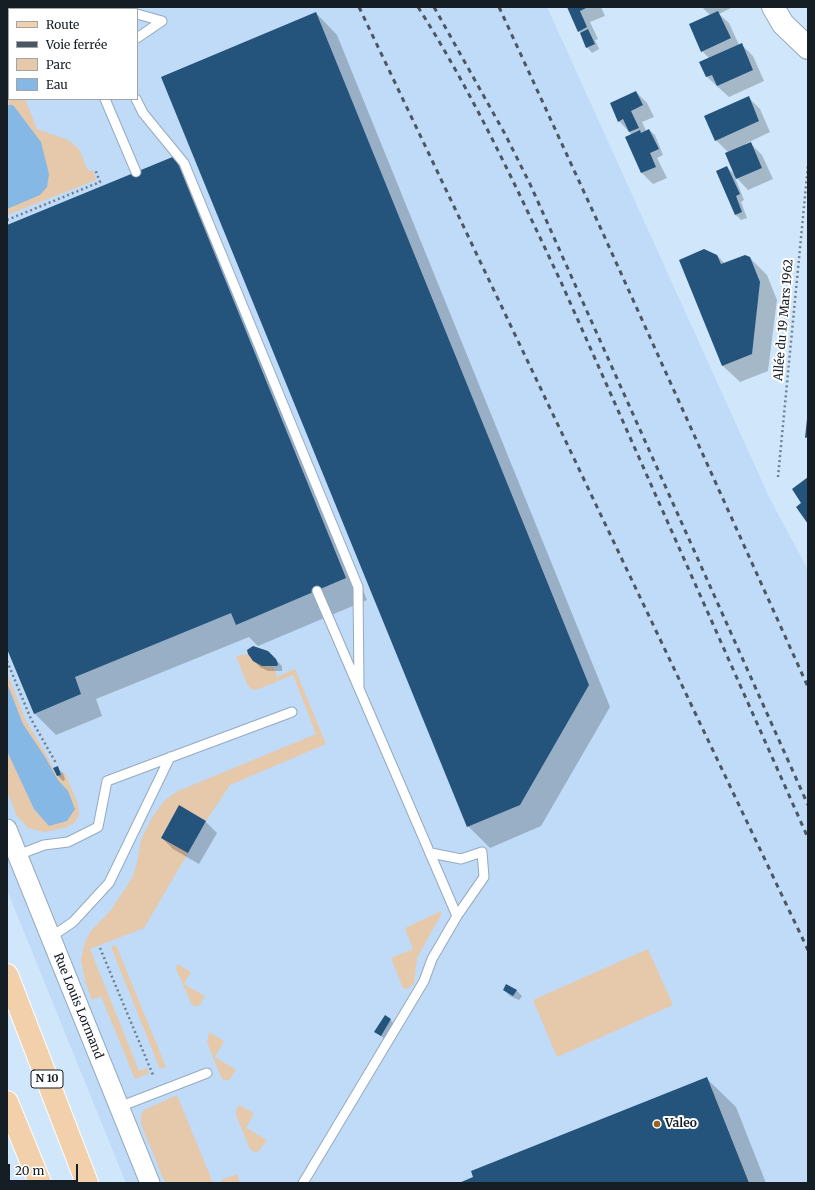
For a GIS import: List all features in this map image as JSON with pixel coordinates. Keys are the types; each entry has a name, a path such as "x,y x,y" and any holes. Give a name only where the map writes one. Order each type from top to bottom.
{"main road":[{"name":"N 10","path":"7,975 87,1183"},
{"path":"7,1102 40,1183"}],"street":[{"path":"773,7 783,24 808,48"},
{"name":"Rue Louis Lormand","path":"7,829 150,1183"}],"lane":[{"path":"138,14 162,21 138,37"},
{"path":"105,100 136,172"},
{"path":"136,100 143,113 184,163 358,587 359,688"},
{"path":"317,591 457,916"},
{"path":"18,855 44,845 68,842 98,827 107,781 292,712"},
{"path":"51,937 74,922 109,883 170,757"},
{"path":"303,1183 424,981 432,958 457,916 484,877 482,852 461,859 430,853"},
{"path":"119,1107 207,1073"}],"path":[{"name":"Allée du 19 Mars 1962","path":"778,478 808,165"},
{"path":"7,220 100,182 95,170"},
{"path":"7,661 31,719 56,763"},
{"path":"100,948 153,1075"}],"shaded area":[{"path":"7,7 547,7 770,499 808,570 808,1183 126,1183 7,890"}],"green space":[{"path":"8,74 8,100 25,100 37,129 68,140 79,149 88,171 93,170 96,180 7,215"},
{"path":"248,654 259,664 274,667 277,677 295,669 326,744 230,785 206,821 179,806 161,838 188,853 144,928 90,949 139,1071 147,1068 149,1073 135,1079 101,996 92,1000 85,981 81,960 84,945 90,932 111,910 132,878 137,863 141,840 153,816 165,800 178,791 316,734 293,675 256,690 251,689 247,684 236,656"},
{"path":"7,673 26,721 45,752 57,776 65,773 78,804 79,815 75,822 67,827 45,832 28,828 17,816 7,791"},
{"path":"441,911 441,915 417,958 414,984 407,989 403,988 391,958 413,949 405,928"},
{"path":"116,945 166,1067 160,1069 111,947"},
{"path":"648,949 673,1005 557,1057 533,1000"},
{"path":"177,964 191,972 184,984 205,996 199,1006 194,1006 191,1003 176,969"},
{"path":"209,1032 224,1041 215,1057 236,1070 229,1080 224,1080 221,1077 207,1042"},
{"path":"177,1095 213,1183 165,1183 141,1124 141,1115 144,1110"},
{"path":"239,1105 254,1113 246,1128 267,1140 258,1152 254,1152 250,1149 236,1115 236,1110"},
{"path":"237,1174 240,1183 222,1183 221,1180"}],"water":[{"path":"7,105 13,105 41,142 49,174 47,187 40,195 7,209"},
{"path":"7,683 23,724 58,780 68,791 75,809 67,821 49,826 34,809 7,751"}],"building":[{"path":"567,7 588,7 580,11 587,27 578,32"},
{"path":"718,11 731,38 701,52 689,24"},
{"path":"316,12 589,685 520,805 467,827 161,77"},
{"path":"588,29 595,44 586,48 580,33"},
{"path":"742,43 753,70 717,86 712,75 706,77 699,62"},
{"path":"636,91 643,105 631,111 639,128 629,132 623,119 618,122 610,103"},
{"path":"749,96 759,121 715,141 704,116"},
{"path":"649,129 659,149 650,153 656,167 641,173 625,137 640,130 641,133"},
{"path":"751,142 762,168 736,179 725,153"},
{"path":"175,156 346,578 236,625 231,613 75,677 81,694 34,714 7,649 7,225"},
{"path":"727,166 740,194 736,196 742,212 735,215 716,171"},
{"path":"704,249 717,255 721,264 745,255 750,257 760,282 752,354 722,366 679,260"},
{"path":"807,419 808,437 805,438"},
{"path":"808,477 808,524 796,507 801,503 792,489"},
{"path":"253,646 268,651 276,659 278,664 277,666 262,666 253,661 247,650"},
{"path":"58,766 61,775 57,776 53,768"},
{"path":"179,805 206,821 188,853 161,838"},
{"path":"506,984 517,990 513,996 503,990"},
{"path":"385,1015 391,1019 381,1036 374,1032"},
{"name":"Valeo","path":"707,1077 749,1183 459,1183 473,1177 471,1171"}],"railway":[{"path":"359,7 808,950"},
{"path":"418,7 458,74 476,108 561,282 808,838"},
{"path":"434,7 505,134 530,184 808,805"},
{"path":"499,7 808,687"}],"place":[{"name":"Valeo","path":"657,1124"}]}
